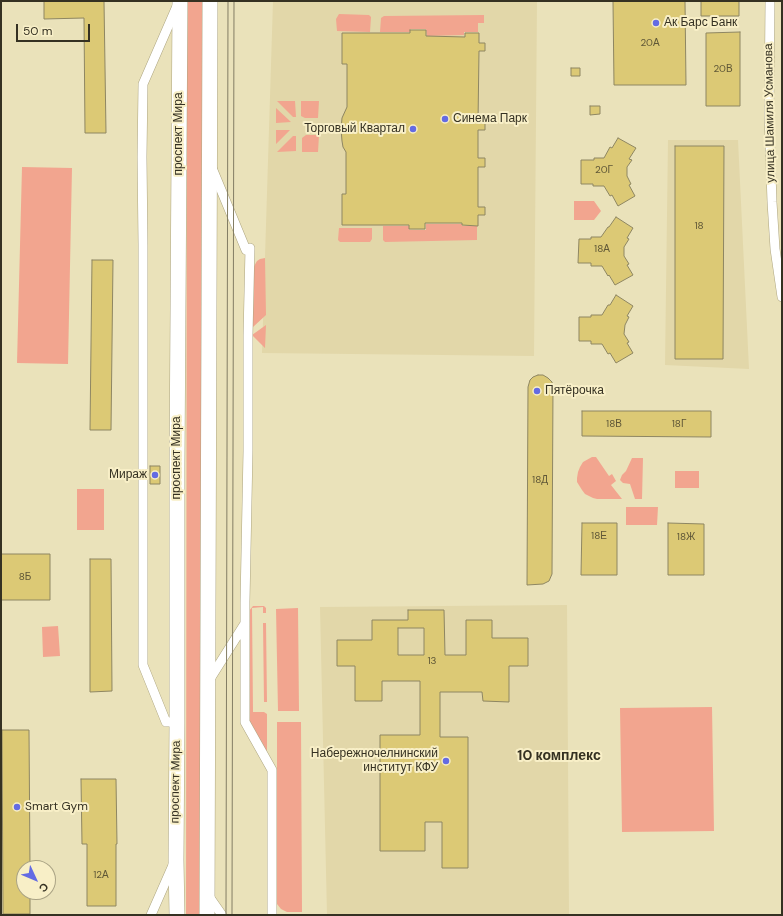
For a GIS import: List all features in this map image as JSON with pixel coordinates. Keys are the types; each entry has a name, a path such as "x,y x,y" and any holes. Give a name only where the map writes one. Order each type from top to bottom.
{"main road":[{"name":"проспект Мира","path":"177,915 177,463 180,1"},
{"path":"207,915 210,1"}],"street":[{"path":"177,722 166,722 143,665 142,157 143,84 180,1"},
{"name":"улица Шамиля Усманова","path":"770,1 769,115 772,202 782,297"},
{"path":"210,162 246,250 250,248 245,722 272,770 272,915"},
{"path":"208,683 245,624"},
{"path":"152,915 176,860"},
{"path":"207,893 222,915"}],"shaded area":[{"path":"187,1 202,1 201,915 186,915"},
{"path":"273,1 537,1 534,356 262,353"},
{"path":"339,14 369,15 371,17 370,32 337,31 336,19"},
{"path":"484,15 484,23 478,23 478,32 464,32 464,35 427,36 426,29 410,29 410,32 380,32 381,18 384,16"},
{"path":"277,101 295,101 296,117 293,117"},
{"path":"301,101 319,101 318,118 305,118 301,116"},
{"path":"276,108 291,122 276,123"},
{"path":"276,130 290,130 276,144"},
{"path":"306,135 319,135 318,152 302,152 302,138"},
{"path":"293,136 296,136 296,151 277,152"},
{"path":"668,140 738,140 749,369 665,365"},
{"path":"22,167 72,168 68,364 17,363"},
{"path":"574,201 594,201 601,211 594,220 574,220"},
{"path":"426,224 462,224 462,226 477,226 477,240 385,242 383,240 383,226 409,226 409,230 426,230"},
{"path":"339,228 372,228 372,239 370,242 340,242 338,240"},
{"path":"265,258 266,315 253,327 253,268 257,261"},
{"path":"266,325 265,348 252,335"},
{"path":"592,457 596,457 609,476 612,474 616,481 611,485 622,499 597,499 585,494 582,490 577,482 578,472 583,462"},
{"path":"632,458 643,458 642,499 635,499 630,484 623,483 620,480"},
{"path":"675,471 699,471 699,488 675,488"},
{"path":"77,489 104,489 104,530 77,530"},
{"path":"626,507 658,507 657,525 626,525"},
{"name":"Набережночелнинский институт КФУ","path":"567,605 569,915 327,915 320,607"},
{"path":"253,606 264,606 266,608 266,613 263,613 263,607 252,608 253,712 264,712 267,714 267,752 252,727 249,718 249,611"},
{"path":"298,608 299,711 278,711 276,609"},
{"path":"263,623 266,623 267,702 264,702"},
{"path":"58,626 60,656 43,657 42,627"},
{"path":"712,707 714,831 622,832 620,708"},
{"path":"277,722 301,722 302,912 287,912 281,909 277,904"}],"building":[{"path":"44,1 104,1 106,133 85,133 84,18 44,19"},
{"path":"613,1 685,1 686,85 614,85"},
{"path":"701,1 739,1 739,16 701,16"},
{"name":"Торговый Квартал","path":"410,30 426,30 426,36 465,37 465,33 479,33 479,43 485,43 485,51 479,51 478,122 485,122 485,130 478,130 478,158 485,158 485,167 478,167 478,207 485,207 485,215 478,215 478,226 462,225 462,223 425,223 425,229 409,229 409,225 342,225 342,194 346,194 346,152 343,147 341,129 342,118 347,107 347,64 342,64 342,33 410,33"},
{"path":"740,32 740,106 706,106 706,33"},
{"path":"571,68 580,68 580,76 571,76"},
{"path":"590,106 600,106 600,114 590,115"},
{"path":"618,138 636,148 629,159 632,160 627,167 627,176 631,184 629,185 635,196 618,206 612,195 610,196 604,186 581,184 581,160 604,158 610,147 612,148"},
{"path":"675,146 724,146 723,359 675,359"},
{"path":"616,217 633,228 624,247 624,256 633,275 615,285 602,266 591,266 591,263 578,263 579,239 601,237"},
{"path":"92,260 113,260 111,430 90,430"},
{"path":"616,295 633,306 627,316 629,317 625,325 624,334 633,353 616,363 602,344 591,344 591,341 579,341 579,317 602,315"},
{"path":"538,375 543,375 548,378 552,382 553,387 552,574 549,581 543,584 527,585 528,387 530,380"},
{"path":"582,411 711,411 711,437 582,436"},
{"name":"Мираж","path":"150,466 160,466 160,484 150,484"},
{"path":"582,523 617,523 617,575 581,575"},
{"path":"668,523 704,524 704,575 668,575"},
{"path":"1,554 50,554 50,600 1,600"},
{"path":"90,559 111,559 112,691 90,692"},
{"path":"408,610 444,610 445,655 466,655 466,620 492,620 492,638 528,638 528,666 509,666 509,702 483,701 482,692 440,692 440,737 468,737 468,868 442,868 442,822 425,822 425,851 380,851 380,735 420,735 420,681 382,681 382,701 355,701 355,666 337,666 337,640 372,640 372,620 408,620","holes":["398,628 424,628 424,655 398,655"]},
{"path":"2,730 29,730 30,860 16,860 16,900 30,900 30,914 3,914"},
{"path":"81,779 116,779 116,906 87,906 87,844 82,844"}],"tram line":[{"path":"226,915 228,1"},
{"path":"232,915 234,1"}],"place":[{"name":"Ак Барс Банк","path":"656,23"},
{"name":"Синема Парк","path":"445,119"},
{"name":"Торговый Квартал","path":"413,129"},
{"name":"Пятёрочка","path":"537,391"},
{"name":"Мираж","path":"155,475"},
{"name":"Набережночелнинский институт КФУ","path":"446,761"},
{"name":"Smart Gym","path":"17,807"}],"district":[{"name":"10 комплекс","path":"559,756"}]}
